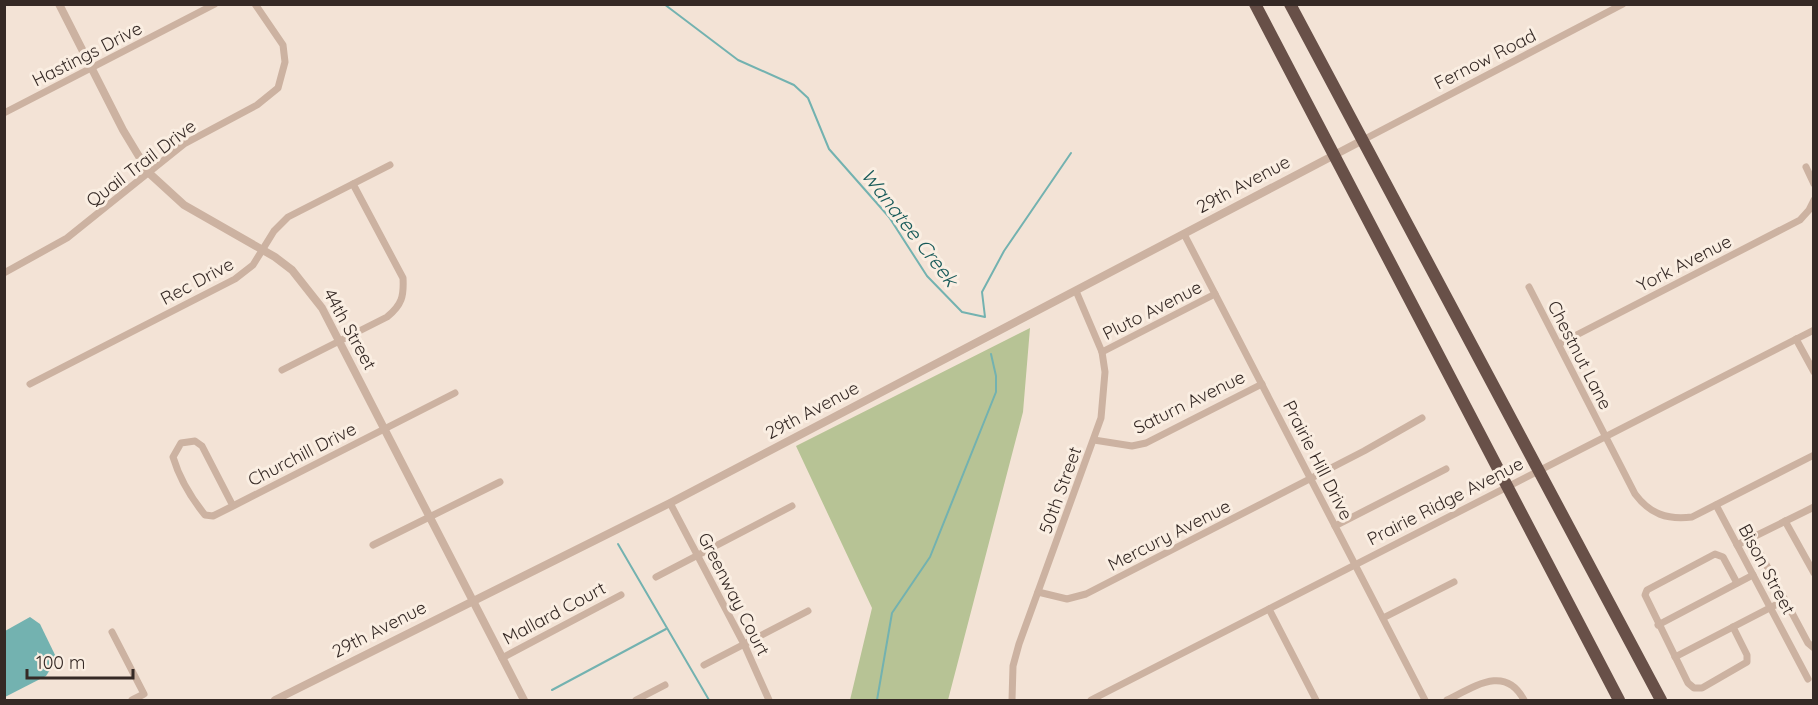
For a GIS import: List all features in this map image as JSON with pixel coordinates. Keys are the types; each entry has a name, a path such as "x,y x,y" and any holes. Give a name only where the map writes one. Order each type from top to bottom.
{"highway":[{"path":"1255,4 1619,700"},
{"path":"1290,4 1660,700"}],"street":[{"name":"44th Street","path":"59,4 127,138 149,172 184,206 262,249 292,270 322,308 524,700"},
{"name":"Hastings Drive","path":"4,113 215,4"},
{"name":"Quail Trail Drive","path":"4,273 68,238 184,144 256,105 278,88 285,63 282,45 255,4"},
{"name":"Fernow Road","path":"1361,141 1623,4"},
{"name":"29th Avenue","path":"275,700 670,503 1361,141"},
{"name":"Rec Drive","path":"30,384 235,279 253,265 274,231 288,217 390,165"},
{"path":"1806,167 1814,184"},
{"path":"282,370 387,317 399,307 404,295 403,278 353,184"},
{"name":"York Avenue","path":"1559,344 1800,220 1814,200"},
{"name":"Prairie Hill Drive","path":"1185,234 1425,700"},
{"name":"Chestnut Lane","path":"1529,287 1635,494 1649,509 1662,517 1677,519 1692,517 1814,455"},
{"name":"50th Street","path":"1012,700 1013,666 1094,440 1103,396 1105,372 1102,352 1076,291"},
{"name":"Pluto Avenue","path":"1102,352 1215,294"},
{"name":"Prairie Ridge Avenue","path":"1091,700 1814,330"},
{"path":"1796,339 1814,372"},
{"name":"Saturn Avenue","path":"1094,440 1132,446 1146,443 1262,384"},
{"name":"Churchill Drive","path":"233,506 202,446 195,441 181,443 173,457 197,506 205,515 213,516 233,506 385,429 455,393"},
{"name":"Mercury Avenue","path":"1038,592 1067,599 1086,594 1311,479 1422,418"},
{"path":"1335,526 1446,469"},
{"path":"374,545 500,482"},
{"name":"Greenway Court","path":"670,503 744,644 769,700"},
{"name":"Bison Street","path":"1716,505 1808,679"},
{"path":"656,577 792,506"},
{"path":"1737,545 1814,507"},
{"path":"1785,521 1814,573"},
{"path":"1752,538 1808,643 1814,648"},
{"path":"1732,627 1747,655 1747,662 1701,688 1694,688 1688,683 1645,600 1647,590 1715,555 1723,557 1737,584"},
{"path":"1658,625 1753,575"},
{"path":"1383,618 1454,582"},
{"name":"Mallard Court","path":"502,657 621,595"},
{"path":"1675,657 1785,600"},
{"path":"1269,609 1316,700"},
{"path":"704,665 808,611"},
{"path":"112,632 144,694 132,700"},
{"path":"1447,700 1493,680 1509,683 1519,691 1524,700"},
{"path":"636,700 665,685"}],"green space":[{"path":"1030,328 1023,412 948,700 850,700 872,608 796,446"}],"water":[{"path":"30,617 40,624 57,659 46,676 5,697 5,631"}],"waterway":[{"name":"Wanatee Creek","path":"664,4 738,60 794,85 808,98 829,149 889,217 927,276 962,312 985,317 982,292 1004,251 1071,153"},
{"name":"Wanatee Creek","path":"877,700 892,613 930,557 996,392 996,376 991,354"},
{"path":"618,544 709,700"},
{"path":"552,690 666,629"}]}
